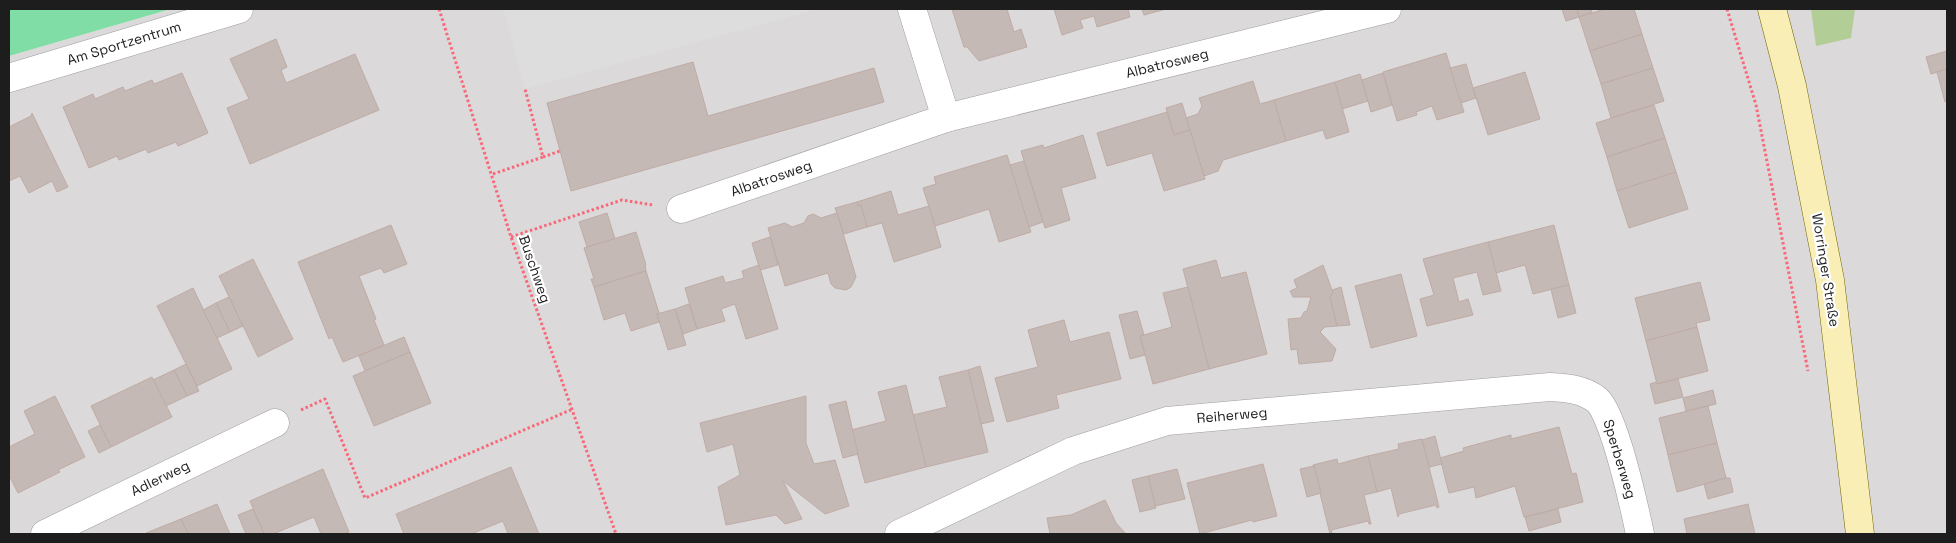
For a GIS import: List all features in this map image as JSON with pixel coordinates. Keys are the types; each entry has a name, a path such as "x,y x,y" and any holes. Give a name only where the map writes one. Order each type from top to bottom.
{"main road":[{"name":"Worringer Straße","path":"1772,9 1792,86 1830,280 1860,534"}],"street":[{"name":"Am Sportzentrum","path":"9,78 239,9"},
{"path":"912,9 946,118"},
{"name":"Albatrosweg","path":"681,209 946,118 1387,9"},
{"name":"Reiherweg","path":"899,534 1074,451 1167,421 1550,387 1570,388 1586,393"},
{"name":"Sperberweg","path":"1586,393 1599,401 1608,417 1633,498 1640,534"},
{"name":"Adlerweg","path":"45,534 275,422"}],"path":[{"name":"Buschweg","path":"439,9 493,174 511,237 616,534"},
{"path":"1728,9 1756,105 1809,376"},
{"path":"525,89 543,157"},
{"path":"493,174 560,151"},
{"path":"511,237 622,200 681,209"},
{"path":"324,399 365,498 572,409"}],"shaded area":[{"path":"172,9 1947,9 1947,534 9,534 9,56"},
{"path":"503,9 818,9 525,89"}],"green space":[{"path":"9,9 171,9 9,56"},
{"path":"1811,9 1855,9 1851,38 1816,46"}],"building":[{"path":"952,9 1007,9 1014,32 1021,29 1027,47 979,61 967,47 964,47"},
{"path":"1054,9 1128,9 1130,17 1097,27 1094,16 1080,20 1083,28 1062,35"},
{"path":"1142,9 1166,9 1144,15"},
{"path":"1562,9 1577,9 1579,17 1566,21"},
{"path":"1577,9 1591,9 1592,12 1579,17"},
{"path":"1605,9 1634,9 1642,34 1590,51 1579,17"},
{"path":"1642,34 1653,68 1601,84 1590,51"},
{"path":"276,39 287,67 281,70 286,83 355,54 379,110 250,164 227,108 249,99 230,59"},
{"path":"1947,51 1947,69 1931,74 1926,57"},
{"path":"1446,53 1464,112 1437,120 1432,106 1416,112 1417,115 1397,121 1383,72"},
{"path":"693,62 708,116 874,68 884,102 571,191 547,103"},
{"path":"1466,64 1476,98 1461,103 1450,68"},
{"path":"1653,68 1664,101 1611,118 1601,84"},
{"path":"1947,69 1947,101 1945,102 1937,72"},
{"path":"1525,72 1540,119 1488,135 1473,88"},
{"path":"182,73 208,133 178,146 176,142 148,153 146,149 119,160 117,156 89,168 63,107 93,94 95,99 123,87 125,91 152,80 154,84"},
{"path":"1383,73 1392,105 1371,112 1362,80"},
{"path":"1360,74 1368,101 1342,109 1335,82"},
{"path":"1253,81 1260,104 1274,100 1286,141 1223,160 1218,171 1204,176 1186,118 1198,114 1202,106 1199,98"},
{"path":"1335,82 1349,132 1326,139 1323,130 1286,141 1274,100"},
{"path":"1182,103 1190,130 1174,135 1166,108"},
{"path":"1654,105 1665,138 1607,157 1596,123"},
{"path":"1167,112 1174,135 1190,130 1205,179 1164,191 1152,153 1107,166 1097,133"},
{"path":"32,113 68,187 57,192 52,181 29,193 20,176 9,181 9,127 31,116"},
{"path":"1083,135 1096,178 1061,188 1070,220 1045,228 1021,151 1043,145 1044,148"},
{"path":"1665,138 1676,172 1617,191 1607,157"},
{"path":"1007,155 1031,232 999,242 989,209 935,226 923,188 936,184 934,177"},
{"path":"1024,161 1043,222 1029,227 1010,165"},
{"path":"1676,172 1688,209 1629,228 1617,191"},
{"path":"891,191 898,215 929,206 941,247 894,262 882,223 867,227 861,205 858,206 857,202"},
{"path":"857,202 858,206 861,205 867,227 844,234 835,208"},
{"path":"607,213 615,239 587,247 579,222"},
{"path":"837,213 856,277 851,287 846,290 835,288 831,284 828,273 785,286 768,228 785,223 792,227 804,223 808,216 813,214 821,218"},
{"path":"391,225 407,264 384,273 381,268 359,276 384,345 343,362 332,337 329,339 298,262"},
{"path":"1554,225 1569,285 1533,294 1525,265 1496,273 1488,242"},
{"path":"636,232 646,271 594,287 591,279 594,279 584,248"},
{"path":"770,237 778,265 760,270 752,243"},
{"path":"1488,242 1501,291 1483,295 1477,272 1453,278 1459,302 1468,299 1473,315 1427,326 1420,299 1434,295 1423,259"},
{"path":"253,259 293,339 258,357 219,276"},
{"path":"1216,260 1221,278 1246,272 1267,354 1209,369 1183,269"},
{"path":"759,265 778,329 746,339 735,304 721,309 725,321 697,329 685,288 723,276 725,283 744,278 742,271"},
{"path":"1323,265 1333,293 1330,297 1337,326 1325,327 1320,332 1336,349 1332,361 1299,364 1297,349 1291,350 1288,319 1301,318 1304,312 1307,311 1311,297 1293,297 1290,291 1297,288 1294,280"},
{"path":"646,271 659,313 657,314 659,322 631,331 625,313 604,320 594,287"},
{"path":"1401,274 1417,336 1371,348 1355,286"},
{"path":"1700,282 1710,320 1696,323 1697,327 1646,341 1635,298"},
{"path":"1569,285 1576,313 1558,318 1551,289"},
{"path":"1188,287 1209,369 1153,384 1140,336 1172,327 1163,293"},
{"path":"1341,287 1350,325 1337,326 1330,297 1333,293 1332,290"},
{"path":"193,288 232,369 197,386 157,306"},
{"path":"229,297 243,326 230,332 216,303"},
{"path":"216,303 230,332 217,338 203,310"},
{"path":"689,304 697,329 683,334 675,309"},
{"path":"675,309 686,345 668,350 657,314"},
{"path":"1137,311 1144,335 1140,336 1145,355 1130,359 1119,315"},
{"path":"1064,320 1070,342 1109,332 1121,379 1056,395 1059,408 1007,422 995,378 1038,367 1028,330"},
{"path":"1697,327 1708,371 1657,384 1646,341"},
{"path":"404,337 410,352 365,371 359,356"},
{"path":"410,352 431,403 374,426 353,376"},
{"path":"186,364 199,391 187,396 174,370"},
{"path":"980,366 994,421 981,424 968,370"},
{"path":"174,370 187,396 166,406 153,380"},
{"path":"968,370 988,452 926,467 913,415 947,407 939,377"},
{"path":"152,377 172,417 111,447 91,406"},
{"path":"1678,379 1683,397 1655,404 1650,384"},
{"path":"906,385 926,467 865,483 851,430 886,421 878,392"},
{"path":"1713,390 1716,404 1686,411 1683,398"},
{"path":"55,396 85,457 18,493 9,475 9,447 35,434 24,411"},
{"path":"806,396 806,443 814,464 835,460 849,506 825,514 783,481 802,519 785,524 776,515 726,525 718,487 740,475 733,444 707,452 700,423"},
{"path":"846,401 858,454 843,458 829,405"},
{"path":"1708,406 1717,443 1668,455 1659,418"},
{"path":"100,425 111,447 99,453 88,431"},
{"path":"1559,427 1572,474 1576,473 1583,502 1524,517 1515,486 1476,498 1474,487 1449,493 1440,458 1464,451 1463,448 1511,435 1511,439"},
{"path":"1435,436 1442,464 1429,467 1422,440"},
{"path":"1422,439 1439,507 1437,508 1436,505 1399,514 1398,517 1391,488 1377,492 1368,456 1399,449 1398,444"},
{"path":"1717,443 1726,478 1677,492 1668,455"},
{"path":"1368,456 1377,492 1364,495 1371,524 1368,521 1331,530 1332,533 1330,534 1313,465 1337,459 1338,464"},
{"path":"1263,464 1277,516 1253,522 1252,520 1200,534 1187,483"},
{"path":"1314,466 1321,493 1307,497 1300,469"},
{"path":"511,467 539,534 508,534 503,521 471,534 404,534 396,514"},
{"path":"323,469 349,532 343,534 321,534 314,517 273,534 264,534 250,501"},
{"path":"1177,469 1185,499 1155,506 1148,476"},
{"path":"1148,476 1156,508 1140,512 1132,480"},
{"path":"1730,478 1733,492 1708,499 1704,484"},
{"path":"1105,500 1116,523 1126,534 1050,534 1047,518 1071,515"},
{"path":"217,504 230,534 188,534 181,519"},
{"path":"1748,504 1755,534 1687,534 1684,519"},
{"path":"253,509 264,534 246,534 238,515"},
{"path":"1558,509 1561,522 1529,531 1525,517"},
{"path":"181,519 188,534 146,534 146,533"}]}
